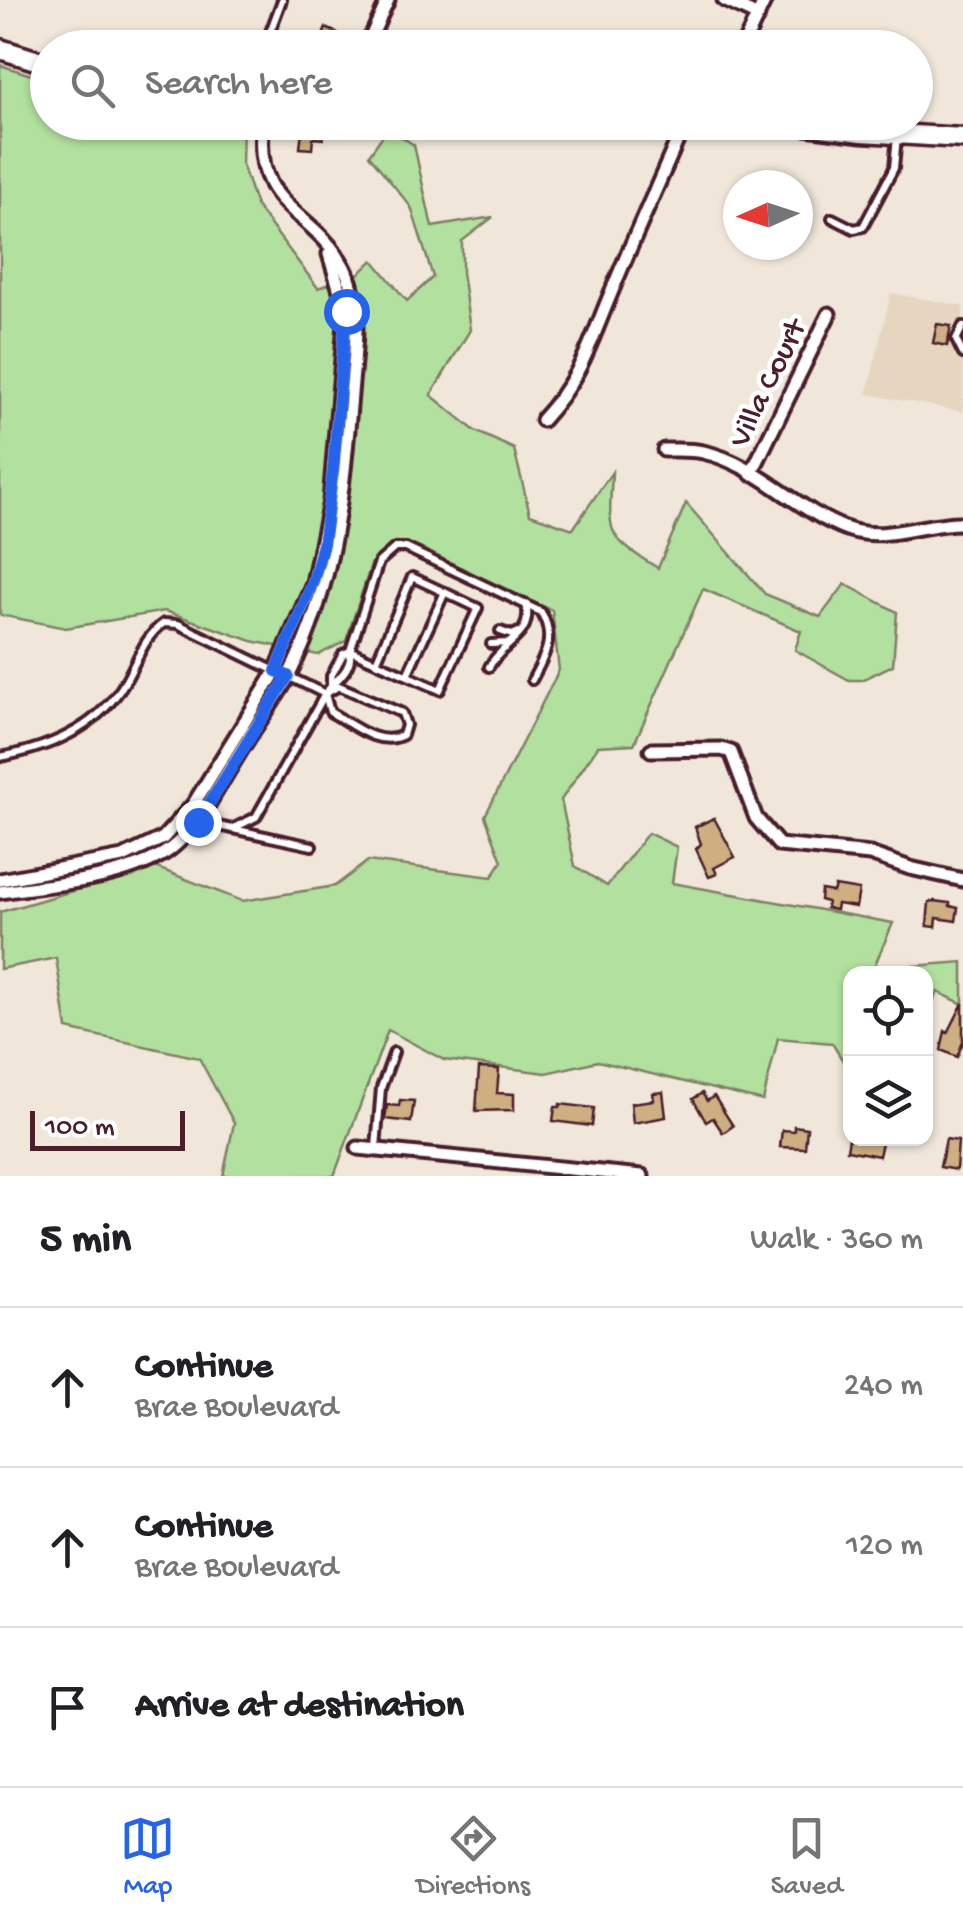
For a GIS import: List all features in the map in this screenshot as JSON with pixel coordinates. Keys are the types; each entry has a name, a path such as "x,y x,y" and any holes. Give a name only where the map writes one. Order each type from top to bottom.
{"street":[{"path":"374,30 388,0"},
{"path":"724,0 758,16"},
{"path":"751,30 765,0"},
{"path":"0,49 30,58"},
{"path":"933,136 963,138"},
{"path":"0,892 127,870 166,853 198,822 282,674 331,566 344,486 356,327 352,291 344,266 271,186 260,156 261,140"},
{"path":"542,420 586,360 609,297 678,140"},
{"name":"Villa Court","path":"751,474 829,314"},
{"path":"664,450 704,452 751,474 828,520 862,533 963,524"},
{"path":"0,880 123,858 163,838 193,804 282,674"},
{"path":"651,750 730,752 756,818 780,845 870,854 963,880"},
{"path":"358,1148 642,1176"}],"lane":[{"path":"271,30 282,0"},
{"path":"832,218 854,229 863,227 894,168 896,140"},
{"path":"963,326 956,340 963,354"},
{"path":"350,651 380,562 395,548 406,548 541,612 548,623 550,641 532,680"},
{"path":"232,830 256,817 331,685 331,676 343,654 350,651 440,690 478,608 412,577 376,662"},
{"path":"406,676 445,592"},
{"path":"489,667 524,629 526,602"},
{"path":"0,757 59,740 91,721 118,694 147,640 164,624 178,624 324,694 330,712 381,740 402,735 406,725 402,714 339,686 324,694"},
{"path":"500,631 512,635 524,629"},
{"path":"491,644 509,643 524,629"},
{"path":"256,817 263,836"},
{"path":"198,822 312,846"},
{"path":"376,1150 381,1088 394,1052"}],"shaded area":[{"path":"891,293 963,306 963,412 867,394"}],"green space":[{"path":"0,65 30,75 30,140 243,140 242,164 256,206 318,288 360,273 373,260 407,301 433,277 411,207 369,155 380,140 406,140 414,145 432,227 493,217 462,241 470,330 431,395 475,431 514,449 530,514 573,529 612,472 613,531 627,548 658,568 686,503 765,594 820,617 845,584 897,612 893,665 862,680 849,680 795,650 801,631 703,589 634,744 598,746 561,800 575,866 607,886 648,833 677,847 672,883 893,923 874,966 843,966 843,1061 832,1043 778,1038 763,1101 598,1061 546,1073 444,1060 388,1030 334,1176 223,1176 234,1123 199,1058 67,1029 56,958 0,969 0,912 155,867 242,901 335,886 368,861 492,877 502,861 485,816 559,670 552,610 396,542 372,562 346,641 318,655 252,641 165,611 66,628 0,615"},
{"path":"963,962 963,1004 938,992 933,1000 933,966 912,966"}],"building":[{"path":"301,140 313,140 312,149 300,148"},
{"path":"937,324 951,326 947,346 933,343"},
{"path":"714,818 735,857 714,868 717,874 709,877 696,849 701,844 695,827"},
{"path":"835,886 859,890 856,907 837,904 836,910 826,908 827,902 820,900 821,890 833,892"},
{"path":"929,902 958,908 956,921 937,918 936,927 927,926"},
{"path":"963,1003 963,1042 957,1057 941,1050 945,1031 948,1033"},
{"path":"479,1068 499,1069 497,1093 514,1094 514,1110 476,1111"},
{"path":"663,1092 666,1117 633,1123 631,1103 654,1100 653,1093"},
{"path":"702,1093 707,1101 714,1096 733,1126 723,1133 713,1118 706,1122 693,1099"},
{"path":"400,1100 414,1101 411,1122 385,1119 387,1105 399,1106"},
{"path":"560,1104 594,1108 592,1126 553,1121 555,1107"},
{"path":"794,1126 807,1128 805,1148 780,1147 782,1130 794,1131"},
{"path":"946,1139 958,1141 956,1170 940,1167"},
{"path":"848,1146 881,1146 879,1156 847,1150"}],"route":[{"path":"198,822 288,676 276,671 313,582 330,501 346,311"}]}
